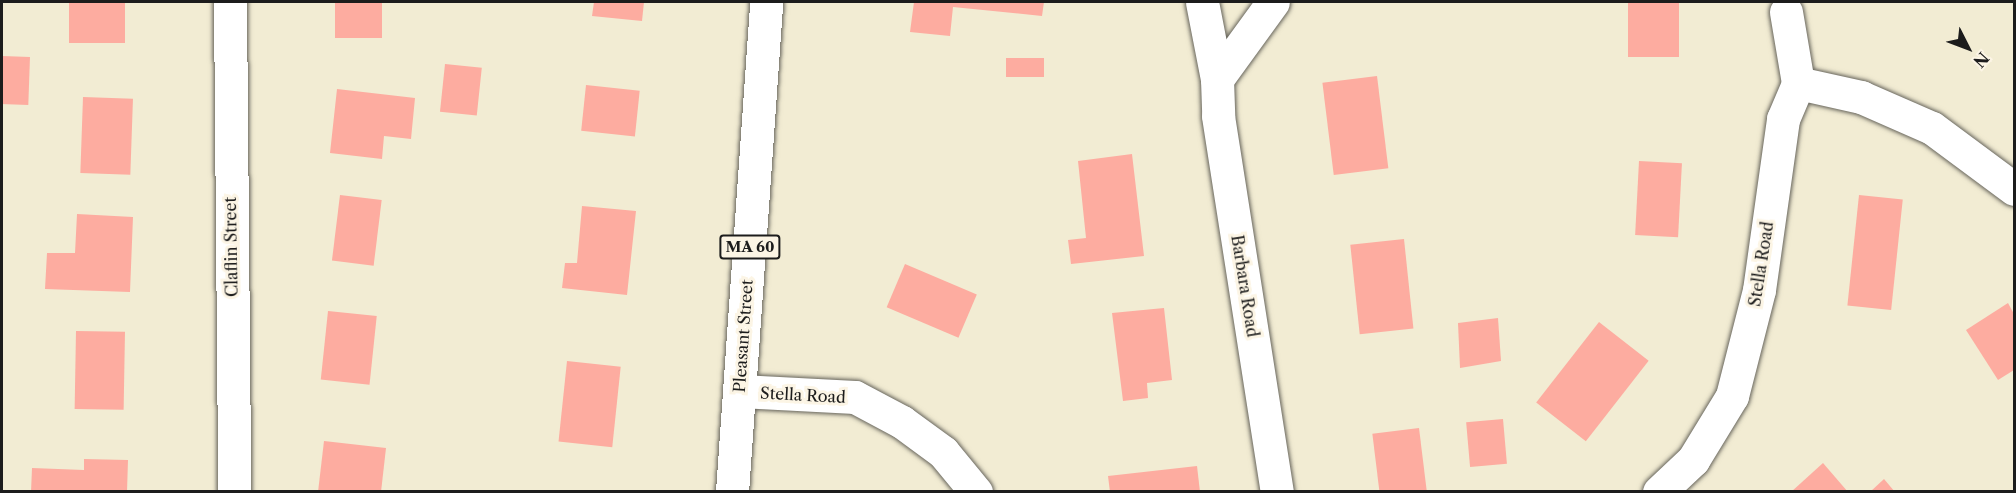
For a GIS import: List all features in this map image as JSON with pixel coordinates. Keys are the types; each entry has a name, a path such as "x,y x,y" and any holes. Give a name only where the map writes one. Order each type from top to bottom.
{"street":[{"name":"Claflin Street","path":"230,2 234,492"},
{"name":"Pleasant Street","path":"732,492 766,2"},
{"name":"Barbara Road","path":"1202,2 1217,80 1218,116 1277,492"},
{"path":"1217,80 1273,2"},
{"path":"1786,12 1798,82 1861,97 1932,128 2014,189"},
{"name":"Stella Road","path":"1659,492 1693,460 1732,396 1760,290 1783,119 1798,82"},
{"name":"Stella Road","path":"740,392 855,397 902,422 943,452 976,492"}],"building":[{"path":"69,2 125,2 125,43 69,43"},
{"path":"335,2 382,2 382,38 335,38"},
{"path":"594,2 644,2 642,21 592,16"},
{"path":"914,2 1044,2 1042,16 953,7 950,36 910,32"},
{"path":"1628,2 1679,2 1679,57 1628,57"},
{"path":"2,56 30,57 28,105 2,104"},
{"path":"1006,58 1044,58 1044,77 1006,77"},
{"path":"445,64 482,68 477,116 440,112"},
{"path":"1377,76 1388,168 1334,175 1322,83"},
{"path":"586,85 640,91 635,136 581,131"},
{"path":"337,89 415,98 411,139 384,136 382,159 330,153"},
{"path":"83,97 133,99 130,175 80,173"},
{"path":"1132,154 1144,256 1071,264 1068,240 1086,238 1078,161"},
{"path":"1639,161 1682,163 1678,237 1635,235"},
{"path":"340,195 382,200 374,266 332,261"},
{"path":"1859,195 1903,200 1891,310 1847,305"},
{"path":"582,206 636,211 627,295 562,288 565,263 577,263"},
{"path":"77,214 133,217 130,292 45,289 47,253 75,253"},
{"path":"1404,239 1413,329 1360,334 1350,245"},
{"path":"905,264 977,294 958,338 887,307"},
{"path":"2008,303 2014,314 2014,370 1998,380 1966,330"},
{"path":"1164,308 1172,380 1147,383 1148,398 1123,401 1112,313"},
{"path":"328,311 377,316 370,385 321,380"},
{"path":"1498,318 1501,361 1460,368 1458,323"},
{"path":"1599,322 1649,361 1586,441 1536,402"},
{"path":"76,331 125,332 124,410 75,409"},
{"path":"567,361 621,367 612,447 559,442"},
{"path":"1503,419 1507,464 1470,467 1466,422"},
{"path":"1419,428 1427,492 1380,492 1372,434"},
{"path":"324,441 386,448 381,492 318,492"},
{"path":"84,459 128,460 127,492 31,492 32,468 84,470"},
{"path":"1823,463 1848,492 1791,492"},
{"path":"1197,466 1200,492 1110,492 1108,476"},
{"path":"1884,479 1895,492 1870,492"}]}
